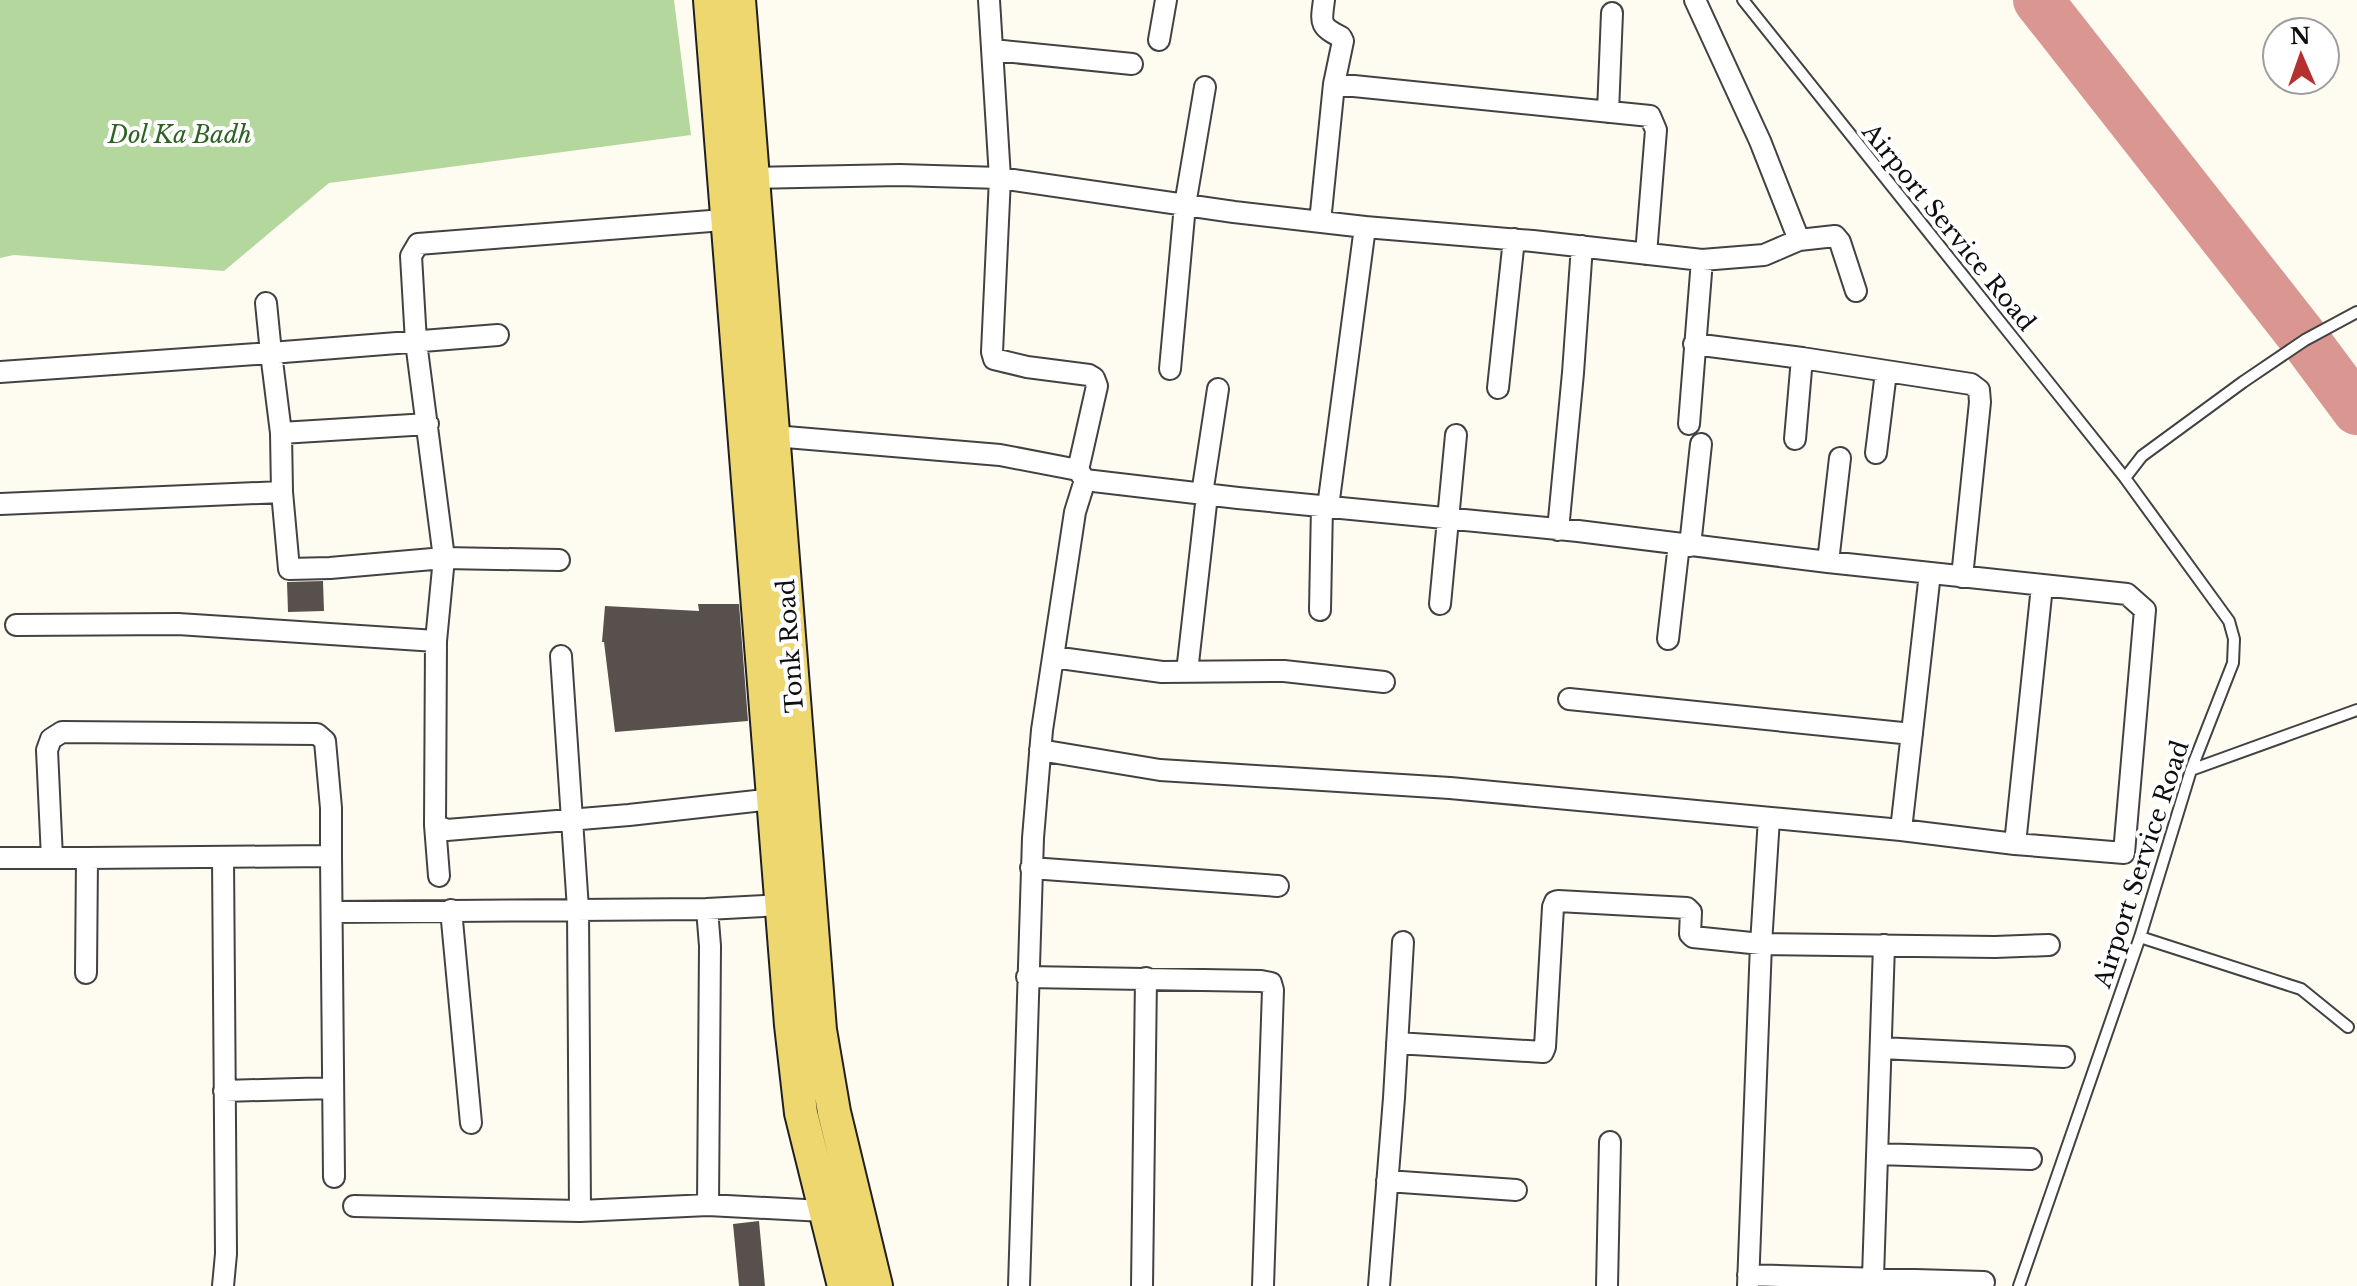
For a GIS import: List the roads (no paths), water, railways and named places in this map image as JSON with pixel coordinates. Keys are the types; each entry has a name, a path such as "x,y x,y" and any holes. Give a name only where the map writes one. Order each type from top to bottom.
{"main road":[{"name":"Tonk Road","path":"710,0 774,436 820,1030 834,1112 876,1286"},
{"name":"Tonk Road","path":"739,0 753,178 742,219 773,799 791,1025 801,1113 844,1286"}],"street":[{"path":"989,0 1000,178 992,352 994,359 1027,367 1089,375 1097,386 1040,750 1031,868 1019,1286"},
{"path":"1159,40 1166,0"},
{"path":"1320,222 1334,84 1343,41 1325,29 1322,23 1324,0"},
{"path":"1695,0 1760,141 1799,240"},
{"path":"1608,112 1612,13"},
{"path":"993,50 1132,64"},
{"path":"1334,84 1650,116 1656,130 1646,254"},
{"path":"1170,369 1185,205 1205,87"},
{"path":"753,178 900,175 1000,178 1320,222 1702,260 1764,255 1799,240 1835,236 1840,242 1856,291"},
{"path":"439,876 435,825 436,641 444,558 416,342 411,256 418,244 742,219"},
{"path":"1320,610 1325,507 1365,227"},
{"path":"1498,388 1514,239"},
{"path":"1558,530 1582,246"},
{"path":"1689,424 1702,260"},
{"path":"266,303 281,433 282,492 289,569 444,558 559,560"},
{"path":"0,372 498,335"},
{"path":"1694,344 1971,384 1979,390 1962,577"},
{"path":"1795,439 1802,358"},
{"path":"1876,453 1886,372"},
{"path":"1187,672 1218,389"},
{"path":"281,433 428,424"},
{"path":"1440,604 1456,435"},
{"path":"774,436 1000,455 1082,475 1205,494 2127,594 2145,610 2124,853 1450,788 1160,770 1040,750"},
{"path":"1668,639 1701,444"},
{"path":"1828,562 1840,458"},
{"path":"0,504 282,492"},
{"path":"1901,830 1930,573"},
{"path":"2015,844 2042,586"},
{"path":"16,625 178,624 436,641"},
{"path":"561,656 578,909 580,1211"},
{"path":"1053,657 1162,672 1284,671 1384,682"},
{"path":"1569,699 1912,734"},
{"path":"52,858 47,750 51,739 62,732 317,734 325,741 331,808 334,1177"},
{"path":"435,825 447,830 773,799"},
{"path":"1769,818 1748,1280 1873,1277 1984,1282"},
{"path":"0,858 331,856"},
{"path":"223,857 226,1254 223,1286"},
{"path":"86,973 87,858"},
{"path":"1031,868 1278,886"},
{"path":"1397,1043 1543,1052 1553,907 1558,901 1687,908 1691,912 1690,934 1693,937 1761,944 2049,945"},
{"path":"332,912 707,909 782,905"},
{"path":"707,909 710,946 708,1205"},
{"path":"451,910 471,1123"},
{"path":"1379,1286 1403,942"},
{"path":"1873,1277 1884,945"},
{"path":"1027,977 1271,983 1263,1286"},
{"path":"1142,1286 1146,978"},
{"path":"1881,1048 2064,1057"},
{"path":"224,1091 333,1088"},
{"path":"1607,1286 1610,1142"},
{"path":"1877,1154 2031,1159"},
{"path":"1387,1181 1516,1190"},
{"path":"354,1206 580,1211 708,1205 824,1211"}],"lane":[{"name":"Airport Service Road","path":"1743,0 2125,478 2229,621 2234,639 2233,663 2191,770 2140,937 2019,1286"},
{"path":"2125,478 2142,456 2243,382 2305,340 2357,312"},
{"path":"2191,770 2357,710"},
{"path":"2140,937 2301,989 2348,1027"}],"park label":[{"name":"Dol Ka Badh","path":"180,134"}]}
